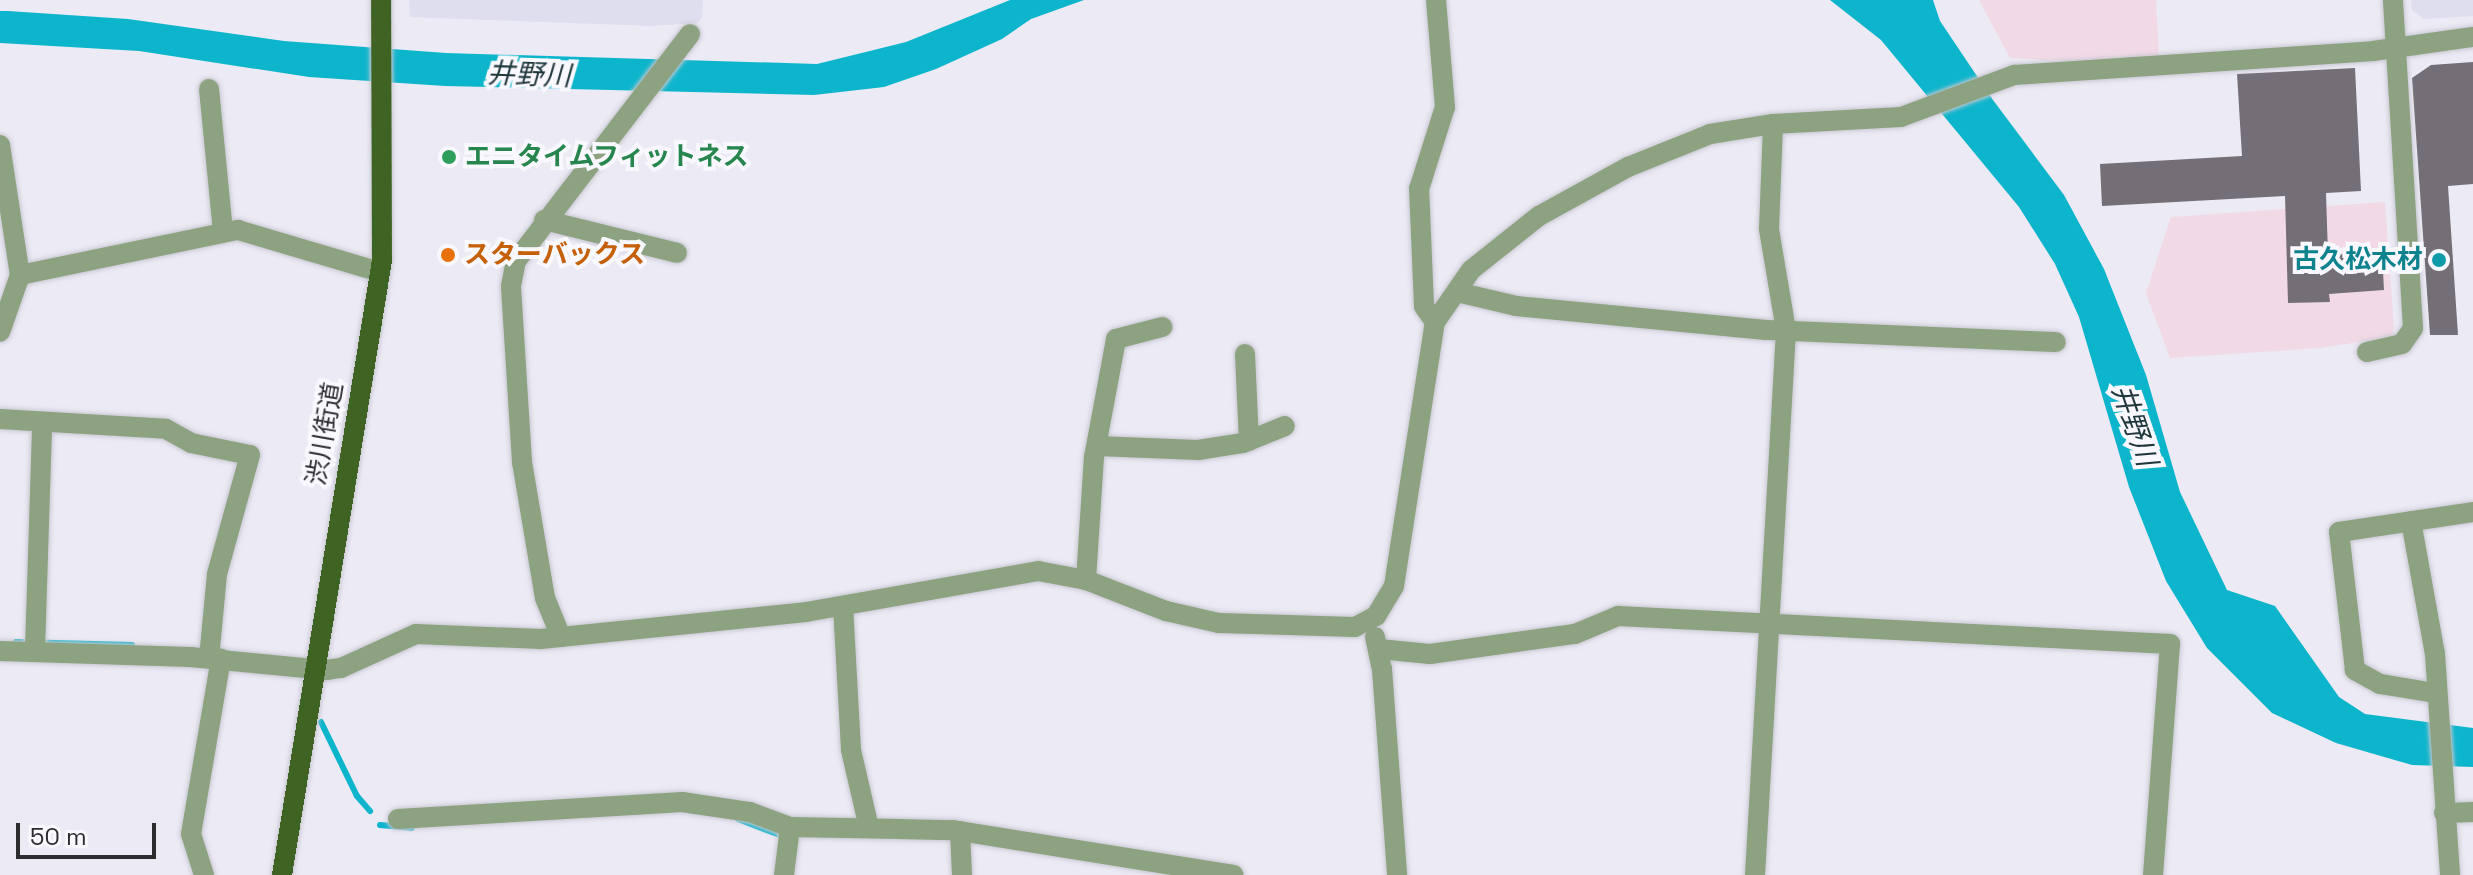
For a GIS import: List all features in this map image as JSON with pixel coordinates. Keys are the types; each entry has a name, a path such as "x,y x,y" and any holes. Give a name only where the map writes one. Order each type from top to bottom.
{"main road":[{"name":"渋川街道","path":"282,875 380,272 384,104 381,0"}],"street":[{"path":"1435,322 1422,297 1419,189 1445,107 1436,0"},
{"path":"2367,352 2402,344 2413,328 2393,0"},
{"path":"561,637 545,598 522,462 512,319 516,261 544,220 634,112 690,36"},
{"path":"0,651 215,658 341,668 416,634 521,641 561,637 843,606 1038,571 1086,580 1166,611 1219,623 1342,629 1366,623 1394,586 1435,322 1471,270 1539,216 1628,167 1710,134 1773,124 1891,118 2014,75 2396,47 2473,37"},
{"path":"209,89 223,232"},
{"path":"1755,875 1786,330 1769,229 1773,124"},
{"path":"0,145 20,275 0,332"},
{"path":"544,220 677,253"},
{"path":"20,275 223,232 257,235 380,272"},
{"path":"1457,292 1516,306 1786,330 2056,342"},
{"path":"1086,580 1097,446 1116,339 1162,327"},
{"path":"1245,354 1249,441"},
{"path":"0,419 166,429 191,443 250,455 217,574 215,658 191,834 204,875"},
{"path":"35,651 42,422"},
{"path":"1097,446 1198,450 1249,441 1285,426"},
{"path":"2436,701 2380,684 2355,670 2339,532 2473,512"},
{"path":"2411,521 2435,654 2450,875"},
{"path":"843,606 851,750 869,828"},
{"path":"1379,649 1430,654 1575,634 1618,616 2170,644 2153,875"},
{"path":"1366,623 1379,649 1397,875"},
{"path":"398,819 682,802 750,812 790,827 960,831 1233,875"},
{"path":"2444,803 2473,812"},
{"path":"784,875 790,827"},
{"path":"960,831 962,875"}],"shaded area":[{"path":"409,0 703,0 702,18 697,23 653,26 410,17"},
{"path":"1979,0 2156,0 2159,56 2083,62 2010,58"},
{"path":"2411,0 2473,0 2473,16 2424,19 2412,10"},
{"path":"2385,202 2394,329 2391,337 2321,348 2170,358 2146,293 2171,217"}],"water":[{"name":"井野川","path":"1010,0 1084,0 1031,19 1002,39 936,69 884,87 814,95 445,86 309,77 139,51 0,43 0,11 8,11 128,19 284,41 446,53 817,64 906,42"},
{"name":"井野川","path":"1830,0 1933,0 1940,21 1993,100 2064,195 2104,269 2146,375 2180,492 2227,590 2275,606 2339,697 2365,714 2473,728 2473,767 2412,765 2336,743 2272,713 2207,648 2166,581 2129,487 2079,317 2055,264 2019,207 1881,40"}],"building":[{"name":"古久松木材","path":"2473,62 2473,184 2448,186 2458,335 2430,335 2412,78 2431,65"},
{"path":"2355,68 2361,191 2326,193 2328,255 2382,252 2384,290 2329,294 2330,302 2288,303 2285,196 2102,206 2100,164 2242,156 2237,74"}],"waterway":[{"path":"16,642 132,645"},
{"path":"321,722 357,796 370,811"},
{"path":"738,819 780,835"},
{"path":"380,825 412,828"}],"place":[{"name":"エニタイムフィットネス","path":"449,157"},
{"name":"スターバックス","path":"448,255"},
{"name":"古久松木材","path":"2439,260"}]}
